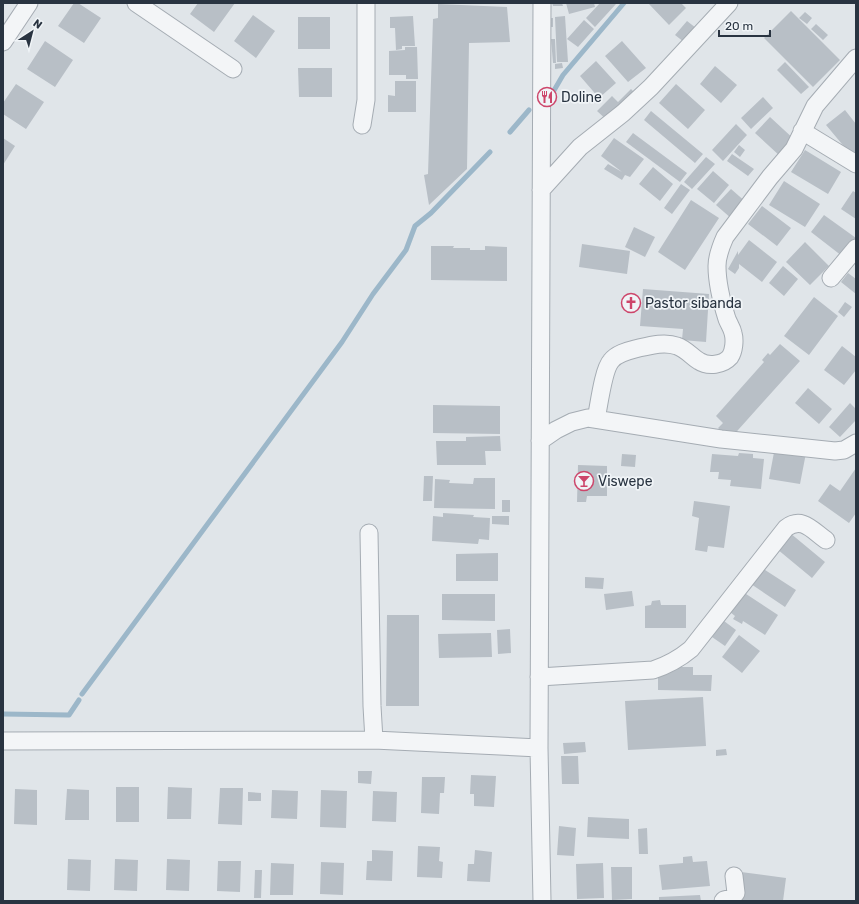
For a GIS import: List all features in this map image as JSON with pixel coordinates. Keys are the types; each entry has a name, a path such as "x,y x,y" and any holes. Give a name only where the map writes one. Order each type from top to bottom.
{"street":[{"path":"3,42 29,3"},
{"path":"136,3 233,69"},
{"path":"362,125 366,100 366,3"},
{"path":"542,3 539,677 542,901"},
{"path":"541,190 580,147 624,113 729,3"},
{"path":"596,419 606,370 610,361 617,355 650,345 666,344 681,348 700,362 713,365 727,360 731,355 734,343 733,333 727,319 720,291 717,265 720,246 758,193 794,149 815,106 855,60"},
{"path":"802,131 856,164"},
{"path":"831,278 856,248"},
{"path":"540,441 556,430 572,422 588,418 721,439 835,451 844,450 856,443"},
{"path":"539,677 653,670 670,664 691,649 786,528 792,523 802,523 826,540"},
{"path":"369,533 374,740"},
{"path":"3,741 374,740 539,748"},
{"path":"723,901 732,898 736,893 734,876"}],"building":[{"path":"74,3 78,3 101,18 84,43 58,26"},
{"path":"198,3 235,3 214,32 190,14"},
{"path":"552,3 562,3 563,6 553,6"},
{"path":"566,3 594,3 595,7 569,14"},
{"path":"600,3 616,4 595,27 586,18"},
{"path":"648,3 681,3 686,8 669,25"},
{"path":"438,4 507,7 510,42 469,43 467,169 429,205 424,175 428,174 433,19 438,18"},
{"path":"791,11 840,60 813,87 764,38"},
{"path":"805,12 812,18 807,24 799,18"},
{"path":"253,15 275,31 256,58 234,41"},
{"path":"413,16 415,46 402,46 402,49 396,50 395,28 390,28 390,17"},
{"path":"565,16 568,62 557,62 555,17"},
{"path":"298,17 330,17 330,49 298,49"},
{"path":"550,18 553,18 553,27 549,27"},
{"path":"584,20 594,29 578,47 567,39"},
{"path":"687,21 696,28 684,42 675,35"},
{"path":"816,24 828,35 823,40 811,29"},
{"path":"551,39 555,39 556,63 553,63"},
{"path":"45,41 73,60 55,87 27,69"},
{"path":"622,41 646,68 628,82 605,56"},
{"path":"405,47 417,47 418,79 406,79 406,75 389,75 389,51 405,50"},
{"path":"596,61 616,83 599,98 580,76"},
{"path":"785,62 809,87 801,94 777,70"},
{"path":"562,63 563,68 555,69 555,64"},
{"path":"715,66 737,85 721,103 700,84"},
{"path":"298,68 332,68 332,97 299,97"},
{"path":"395,81 416,81 416,112 388,112 388,95 395,96"},
{"path":"16,84 44,102 26,129 3,114 3,103"},
{"path":"676,84 705,110 688,129 659,103"},
{"path":"631,89 637,95 609,122 597,111 612,96 618,102"},
{"path":"763,97 773,108 751,129 741,118"},
{"path":"845,110 856,124 856,153 852,156 826,125"},
{"path":"651,111 703,154 695,163 644,120"},
{"path":"770,117 796,141 781,157 755,133"},
{"path":"736,124 747,135 723,161 712,150"},
{"path":"633,133 687,173 680,182 626,142"},
{"path":"3,138 15,146 3,165"},
{"path":"614,138 644,159 630,177 625,175 622,180 604,169 608,164 622,172 601,156"},
{"path":"739,145 745,150 740,157 734,152"},
{"path":"805,150 841,172 828,194 791,172"},
{"path":"732,154 754,169 748,176 727,161"},
{"path":"706,157 715,164 692,189 684,182"},
{"path":"653,167 673,184 660,201 639,184"},
{"path":"713,171 729,185 714,203 697,189"},
{"path":"784,181 820,204 805,227 769,205"},
{"path":"681,184 690,190 672,214 664,208"},
{"path":"731,189 747,203 732,219 716,205"},
{"path":"853,191 856,193 856,219 841,209"},
{"path":"691,200 719,218 685,270 658,252"},
{"path":"762,206 791,228 777,246 748,224"},
{"path":"824,215 856,238 842,256 811,232"},
{"path":"634,227 655,237 645,257 625,247"},
{"path":"749,240 777,262 762,282 739,264 739,268 735,274 728,269 738,251 738,255"},
{"path":"805,242 829,266 810,285 786,262"},
{"path":"582,244 630,251 627,274 579,267"},
{"path":"431,246 454,246 453,248 470,248 470,250 485,250 485,246 507,247 507,281 431,280"},
{"path":"783,266 798,279 784,296 769,283"},
{"path":"848,273 856,279 856,294 841,282"},
{"path":"643,289 709,294 706,342 682,340 683,329 640,326"},
{"path":"814,297 838,316 809,355 784,336"},
{"path":"845,302 852,307 844,317 838,312"},
{"path":"780,344 800,361 730,439 718,428 723,423 716,416 764,362 762,360 768,353 770,355"},
{"path":"842,346 856,357 856,370 844,385 824,370"},
{"path":"808,388 832,409 819,424 795,403"},
{"path":"850,403 856,409 856,420 840,437 829,427"},
{"path":"433,405 500,406 500,434 433,433"},
{"path":"500,436 501,451 485,451 486,465 437,465 436,441 466,441 466,437"},
{"path":"775,447 806,453 800,484 769,479"},
{"path":"739,453 753,454 753,458 764,459 761,489 730,486 731,480 718,479 719,472 710,472 712,454 738,456"},
{"path":"622,454 636,455 635,467 621,466"},
{"path":"578,465 607,466 607,496 587,496 586,502 577,502"},
{"path":"856,468 856,513 849,523 818,501 830,484 840,491"},
{"path":"424,476 433,476 432,501 423,501"},
{"path":"474,478 495,478 495,509 434,508 435,479 450,480 449,483 473,484"},
{"path":"502,500 510,500 510,512 502,512"},
{"path":"694,501 730,506 724,548 708,546 707,552 695,550 699,518 692,516"},
{"path":"443,513 474,515 473,517 490,518 489,540 479,539 478,544 432,541 433,516 443,517"},
{"path":"492,516 509,516 509,525 492,524"},
{"path":"790,533 825,562 812,578 777,549"},
{"path":"498,553 498,581 456,581 456,554"},
{"path":"762,568 796,590 785,607 751,584"},
{"path":"585,577 604,578 603,589 585,588"},
{"path":"632,591 634,606 606,610 604,594"},
{"path":"743,592 778,615 765,635 743,621 742,624 733,619 735,616 730,612"},
{"path":"442,594 495,594 495,621 442,620"},
{"path":"660,600 661,605 686,605 686,628 645,628 645,606 651,605 652,601"},
{"path":"387,615 419,615 419,706 386,706"},
{"path":"724,621 736,630 725,646 712,637"},
{"path":"510,629 511,653 498,654 497,630"},
{"path":"491,633 492,657 439,658 438,634"},
{"path":"739,635 760,651 742,673 722,657"},
{"path":"664,667 693,667 693,675 712,675 711,691 658,690 658,674"},
{"path":"703,697 706,746 628,750 625,701"},
{"path":"585,742 586,752 564,754 563,743"},
{"path":"726,749 727,755 716,756 716,750"},
{"path":"561,756 578,756 579,784 562,784"},
{"path":"358,771 372,771 371,784 358,783"},
{"path":"471,775 496,776 494,807 474,806 474,794 470,794"},
{"path":"422,777 445,777 444,793 440,793 439,814 421,813"},
{"path":"116,787 139,787 139,822 116,822"},
{"path":"168,787 192,788 191,819 167,819"},
{"path":"220,788 243,788 242,825 218,824"},
{"path":"15,789 37,790 37,825 14,824"},
{"path":"67,789 89,790 89,820 65,820"},
{"path":"272,790 298,791 297,819 271,818"},
{"path":"321,790 347,791 346,828 320,827"},
{"path":"373,791 397,792 396,822 372,821"},
{"path":"248,792 261,793 261,801 248,801"},
{"path":"588,817 629,819 629,839 587,837"},
{"path":"559,826 576,828 574,856 557,855"},
{"path":"647,828 648,854 639,854 638,829"},
{"path":"418,846 440,847 439,861 443,862 442,878 417,877"},
{"path":"372,850 393,851 392,881 366,880 367,861 372,861"},
{"path":"475,850 492,852 490,882 467,881 468,864 474,864"},
{"path":"692,856 693,862 707,861 710,886 662,890 659,865 683,863 683,857"},
{"path":"68,859 91,860 90,891 67,890"},
{"path":"115,859 138,860 137,891 114,890"},
{"path":"167,859 190,860 189,891 166,890"},
{"path":"218,861 241,861 240,892 217,891"},
{"path":"321,862 344,863 343,895 320,894"},
{"path":"271,863 294,864 293,895 270,895"},
{"path":"603,863 604,898 577,899 576,864"},
{"path":"611,867 632,867 632,899 612,900"},
{"path":"255,870 262,870 261,898 254,898"},
{"path":"741,872 786,878 783,901 737,901"},
{"path":"700,895 701,901 659,901 659,897"}],"waterway":[{"path":"549,99 563,75 624,3"},
{"path":"510,132 529,110"},
{"path":"82,694 342,342 373,294 406,250 415,226 431,213 490,152"},
{"path":"3,714 69,715 79,700"}],"place":[{"name":"Doline","path":"547,97"},
{"name":"Pastor sibanda","path":"631,303"},
{"name":"Viswepe","path":"584,481"}]}
